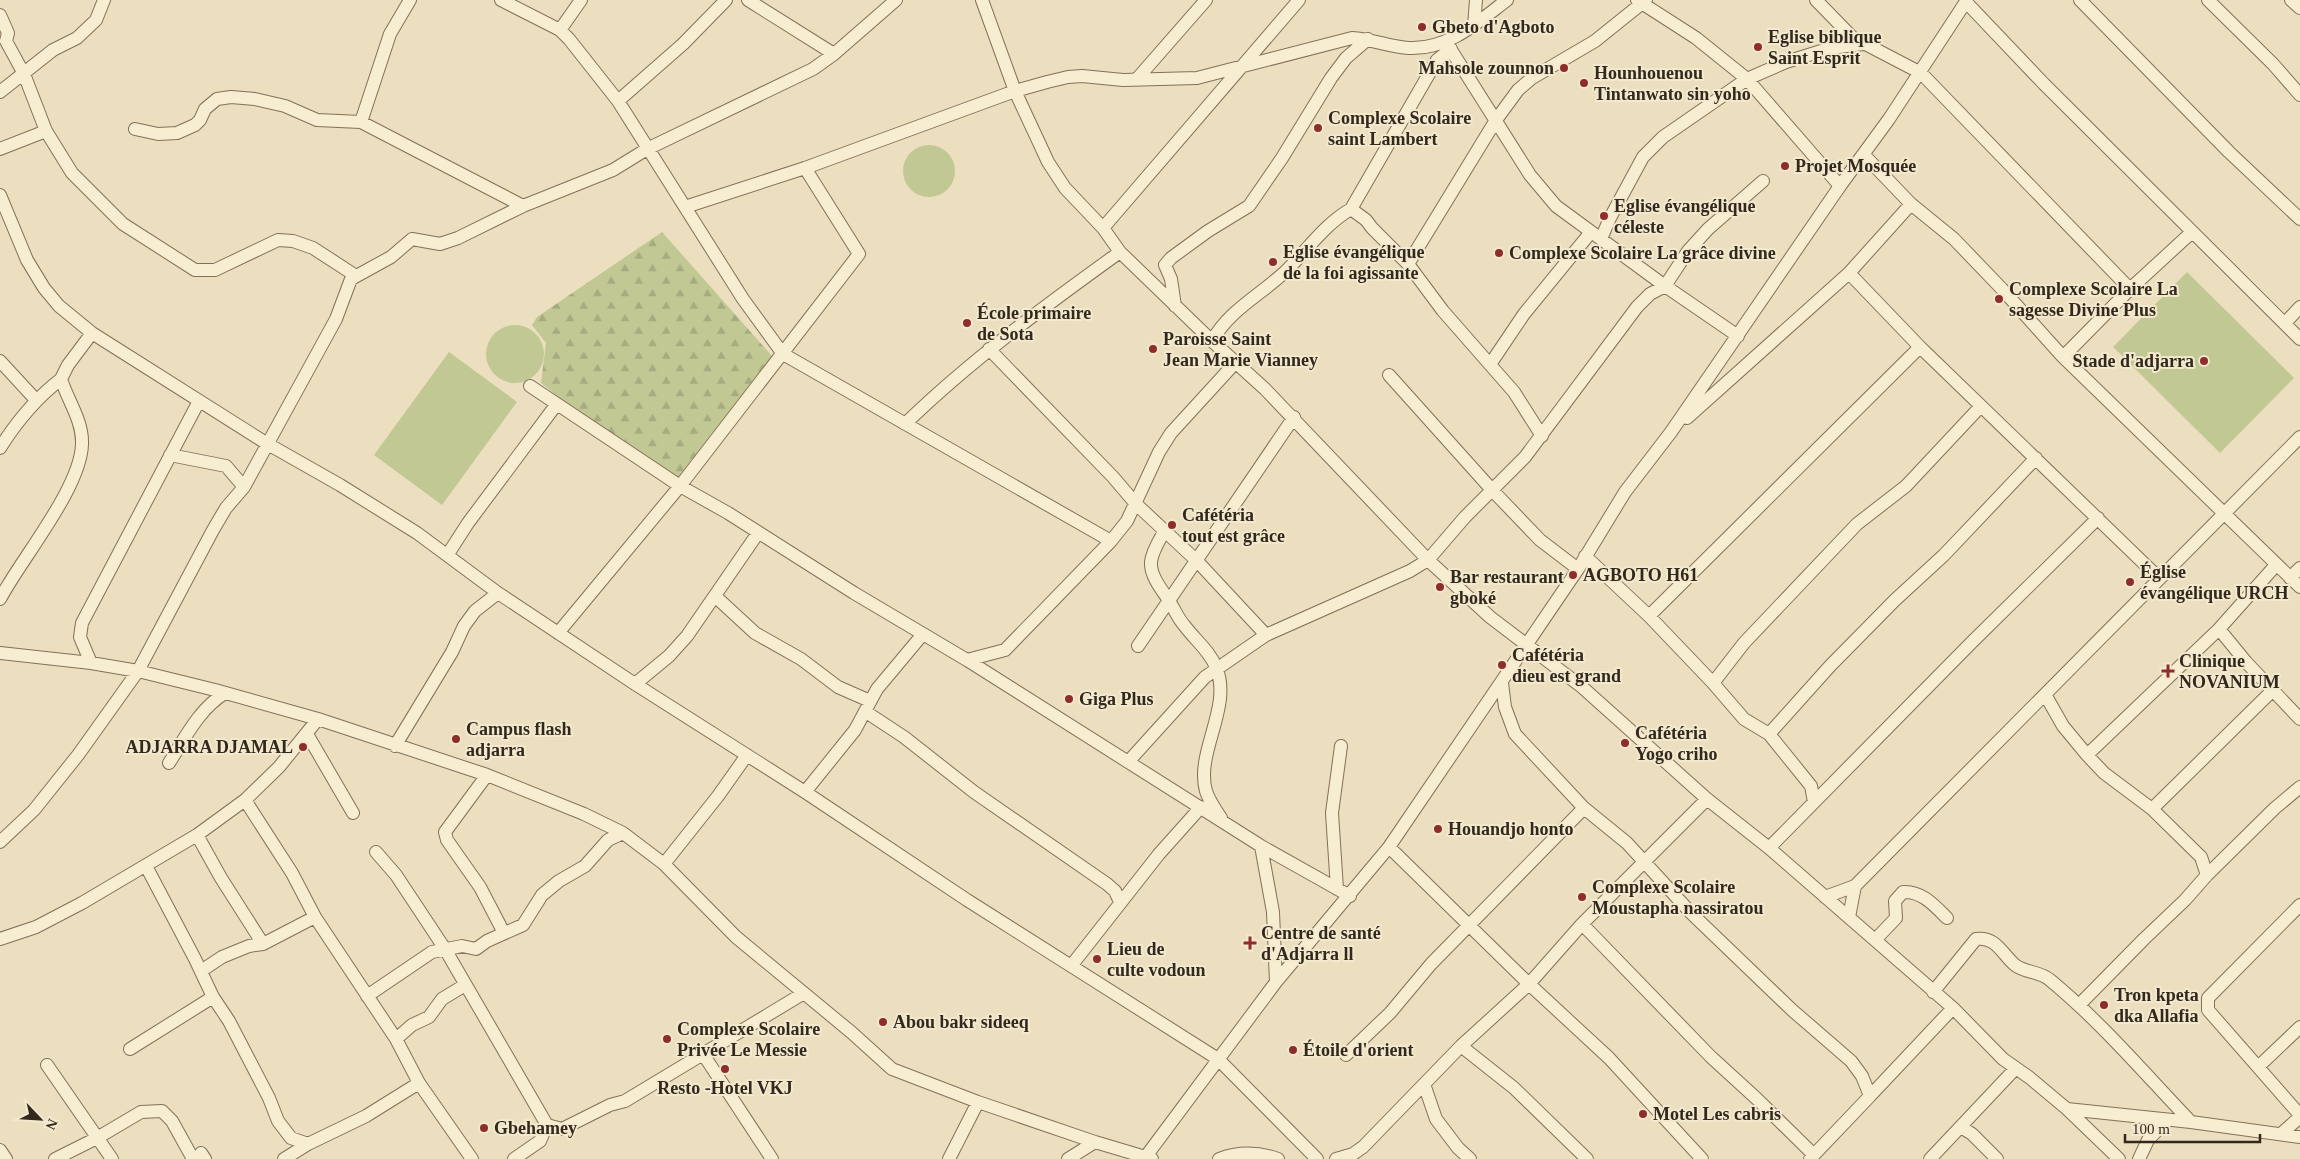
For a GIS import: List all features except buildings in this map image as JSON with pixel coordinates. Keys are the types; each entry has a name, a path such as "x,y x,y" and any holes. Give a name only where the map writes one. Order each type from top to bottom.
{"street":[{"path":"0,92 53,50 77,38 96,20 104,0"},
{"path":"361,122 390,34 410,0"},
{"path":"501,0 560,30 618,101 647,150 743,299 783,354 1111,541"},
{"path":"560,30 581,0"},
{"path":"618,101 683,44 726,0"},
{"path":"748,0 834,54"},
{"path":"351,278 391,257 412,239 440,244 458,238 523,206 613,170 647,150 813,69 834,54 896,0"},
{"path":"1136,80 1206,0"},
{"path":"1103,228 1299,0"},
{"path":"1474,26 1476,0"},
{"path":"1212,341 1226,321 1246,302 1287,270 1338,217 1351,209 1437,60 1448,46 1507,0"},
{"path":"1816,0 1852,37 1921,74 2130,289"},
{"path":"2080,0 2229,152 2300,219"},
{"path":"2208,0 2274,64 2300,95"},
{"path":"2291,0 2300,8"},
{"path":"983,1 1015,91 1048,162 1066,188 1103,228 1120,252 1235,363 1266,389 1428,560 1490,617 1582,687 1707,799 1769,848 1876,940 1953,1008 2014,1069 2030,1078 2067,1109 2120,1159"},
{"path":"1408,264 1496,120 1518,90 1532,78 1594,41 1642,1 1696,38 1747,79 1840,186"},
{"path":"0,653 91,663 138,671 225,692 318,719 487,775 576,810 623,833 664,864 736,937 892,1069 978,1102 1147,1158 1276,982 1350,896 1389,847 1578,569 1625,492 1671,432 1840,186 1921,74 1967,1 2044,84 2142,179 2192,232 2300,339"},
{"path":"0,15 8,33 6,41 24,74 46,132 72,172 123,224 195,270 215,270 278,240 293,241 312,248 353,274 336,319 266,443 244,487 226,508 213,530 138,671 78,754 34,810 0,842"},
{"path":"1175,306 1170,279 1165,265 1171,258 1208,231 1249,206 1264,188 1331,78 1346,58 1368,38"},
{"path":"685,207 805,168 1015,91 1068,77 1136,80 1197,78 1225,72 1244,64 1304,51 1339,40 1368,38 1410,48 1448,46"},
{"path":"1490,363 1524,314 1610,218 1643,157 1662,136 1747,79 1786,62 1813,53 1831,48 1863,44"},
{"path":"1448,46 1530,175 1556,206 1665,286 1738,336"},
{"path":"135,129 158,134 177,133 200,120 205,109 217,99 231,97 270,102 285,106 317,120 361,122 523,206"},
{"path":"0,149 46,132"},
{"path":"1864,155 1911,204 1960,246 2002,289 2063,357 2295,582 2300,568"},
{"path":"558,633 680,486 859,254 805,168"},
{"path":"1128,762 1205,677 1266,635 1410,571 1428,560 1465,517 1492,491 1542,436 1637,307 1650,294 1665,286 1688,252 1708,229 1763,180"},
{"path":"1,199 27,260 44,288 60,306 92,333 266,443 340,485 448,554 498,592 635,684 805,792 967,900 1218,1059 1317,1159"},
{"path":"1671,432 1849,272 1911,204"},
{"path":"1351,209 1366,220 1408,264 1443,310 1514,392 1542,436"},
{"path":"2063,357 2130,289 2192,232"},
{"path":"905,424 1013,329 1120,252"},
{"path":"1849,272 1920,347 2159,578"},
{"path":"2285,323 2300,307"},
{"path":"0,448 17,422 36,400 61,379 77,352 92,333"},
{"path":"1649,616 1920,347"},
{"path":"989,350 1113,477 1136,504 1197,561 1266,635"},
{"path":"0,362 36,400"},
{"path":"966,660 1005,650 1111,541 1127,521 1159,452 1171,433 1235,363"},
{"path":"1389,375 1492,491 1540,540 1578,569"},
{"path":"0,599 54,514 78,462 82,445 80,424 61,379"},
{"path":"530,386 680,486 728,513 966,660 1261,846 1350,896"},
{"path":"91,663 80,637 82,624 199,401"},
{"path":"448,554 468,523 556,405"},
{"path":"1713,683 1744,643 1857,524 1906,486 1981,406"},
{"path":"1138,646 1170,602 1294,417"},
{"path":"1825,897 1855,886 2046,696 2159,578 2300,437"},
{"path":"170,455 226,466 244,487"},
{"path":"1769,734 1830,666 1895,600 1944,555 2036,458"},
{"path":"1769,848 2098,518"},
{"path":"1165,530 1151,562 1156,582 1170,602 1173,611 1206,649 1217,668 1220,694 1205,769 1206,791 1223,821"},
{"path":"635,684 669,656 687,636 716,597 758,533"},
{"path":"1585,556 1649,616 1713,683 1744,719 1769,734 1811,786 1814,802"},
{"path":"2087,755 2219,629 2276,565"},
{"path":"395,746 452,652 464,626 476,611 498,592"},
{"path":"716,597 755,633 801,659 838,687 868,706 974,792 1108,884 1115,891 1120,902"},
{"path":"2219,629 2272,691 2300,719"},
{"path":"805,792 855,730 888,674 923,634"},
{"path":"1502,683 1505,707 1515,734 1584,808 1627,843 1691,913 1792,1010 1851,1061 1862,1076 1870,1096"},
{"path":"2152,809 2272,691"},
{"path":"169,763 199,717 208,706 225,692"},
{"path":"2046,696 2063,726 2104,773 2152,809 2201,857 2220,863"},
{"path":"0,939 51,919 197,835 245,800 279,766 318,719"},
{"path":"307,734 353,813"},
{"path":"1337,890 1332,813 1341,746"},
{"path":"664,864 718,796 747,755"},
{"path":"487,775 445,832 447,840 480,887 504,933"},
{"path":"2078,1005 2275,808 2300,787"},
{"path":"1336,1159 1358,1151 1462,1046 1530,984 1582,924 1707,799"},
{"path":"245,800 292,873 315,916 396,1039 419,1083 472,1159"},
{"path":"1072,966 1120,902 1201,807"},
{"path":"1346,1055 1390,1013 1431,964 1584,808"},
{"path":"367,996 432,952 462,946 476,949 504,933 523,925 542,896 559,881 585,866 608,840 623,833"},
{"path":"197,835 221,878 263,944"},
{"path":"1261,846 1266,882 1273,912 1276,982"},
{"path":"1389,847 1530,984 1610,1058 1702,1159"},
{"path":"376,852 396,875 445,949 547,1125 562,1130 610,1104 625,1101 804,993"},
{"path":"2201,857 2207,876"},
{"path":"146,866 213,997 229,1021 269,1098 278,1121 291,1138 308,1144"},
{"path":"1848,917 1855,886"},
{"path":"1876,940 1896,918 1895,901 1903,892 1910,892 1929,900 1947,918"},
{"path":"2282,1134 2300,1116 2208,1010 2206,1004 2208,998 2300,905"},
{"path":"200,971 222,957 249,946 263,944 315,916"},
{"path":"1582,924 1711,1057 1757,1099 1812,1157 1953,1008"},
{"path":"1933,992 1976,939 1980,938 1997,944 2015,965 2048,978 2078,1005 2191,1122"},
{"path":"396,1039 412,1025 429,1017 442,998 465,985"},
{"path":"130,1049 213,997"},
{"path":"2258,1067 2300,1027"},
{"path":"1462,1046 1514,1088 1586,1159"},
{"path":"703,1054 772,1159"},
{"path":"47,1066 112,1159"},
{"path":"1930,1159 2014,1069"},
{"path":"284,1159 308,1144 366,1116 419,1083"},
{"path":"1424,1084 1436,1119 1458,1148 1470,1159"},
{"path":"949,1159 978,1102"},
{"path":"2067,1109 2191,1122 2236,1130 2300,1137"},
{"path":"55,1159 98,1138 141,1112 162,1111 200,1157"},
{"path":"2139,1159 2148,1140 2167,1120"},
{"path":"514,1159 540,1141 547,1125"},
{"path":"1960,1127 1972,1134 1997,1159"},
{"path":"1068,1159 1095,1142"},
{"path":"0,1150 6,1159"},
{"path":"1219,1159 1248,1152 1266,1154 1278,1159"}],"green space":[{"path":"929,145 939,147 947,153 953,161 955,171 953,181 947,189 939,195 929,197 919,195 911,189 905,181 903,171 905,161 911,153 919,147"},
{"path":"662,232 772,356 671,486 541,383 546,343 532,325 537,317"},
{"path":"2187,272 2294,378 2220,453 2113,347"},
{"path":"509,325 521,325 536,333 544,348 544,360 536,375 521,383 509,383 494,375 486,360 486,348 494,333"},
{"path":"449,352 517,402 442,505 374,455"}],"place":[{"name":"Gbeto d'Agboto","path":"1422,27"},
{"name":"Eglise biblique Saint Esprit","path":"1758,47"},
{"name":"Mahsole zounnon","path":"1564,68"},
{"name":"Hounhouenou Tintanwato sin yoho","path":"1584,83"},
{"name":"Complexe Scolaire saint Lambert","path":"1318,128"},
{"name":"Projet Mosquée","path":"1785,166"},
{"name":"Eglise évangélique céleste","path":"1604,216"},
{"name":"Complexe Scolaire La grâce divine","path":"1499,253"},
{"name":"Eglise évangélique de la foi agissante","path":"1273,262"},
{"name":"Complexe Scolaire La sagesse Divine Plus","path":"1999,299"},
{"name":"École primaire de Sota","path":"967,323"},
{"name":"Paroisse Saint Jean Marie Vianney","path":"1153,349"},
{"name":"Stade d'adjarra","path":"2204,361"},
{"name":"Cafétéria tout est grâce","path":"1172,525"},
{"name":"AGBOTO H61","path":"1573,575"},
{"name":"Église évangélique URCH","path":"2130,582"},
{"name":"Bar restaurant gboké","path":"1440,587"},
{"name":"Cafétéria dieu est grand","path":"1502,665"},
{"name":"Clinique NOVANIUM","path":"2168,671"},
{"name":"Giga Plus","path":"1069,699"},
{"name":"Campus flash adjarra","path":"456,739"},
{"name":"Cafétéria Yogo criho","path":"1625,743"},
{"name":"ADJARRA DJAMAL","path":"303,747"},
{"name":"Houandjo honto","path":"1438,829"},
{"name":"Complexe Scolaire Moustapha nassiratou","path":"1582,897"},
{"name":"Centre de santé d'Adjarra ll","path":"1250,943"},
{"name":"Lieu de culte vodoun","path":"1097,959"},
{"name":"Tron kpeta dka Allafia","path":"2104,1005"},
{"name":"Abou bakr sideeq","path":"883,1022"},
{"name":"Complexe Scolaire Privée Le Messie","path":"667,1039"},
{"name":"Étoile d'orient","path":"1293,1050"},
{"name":"Resto -Hotel VKJ","path":"725,1069"},
{"name":"Motel Les cabris","path":"1643,1114"},
{"name":"Gbehamey","path":"484,1128"}]}
